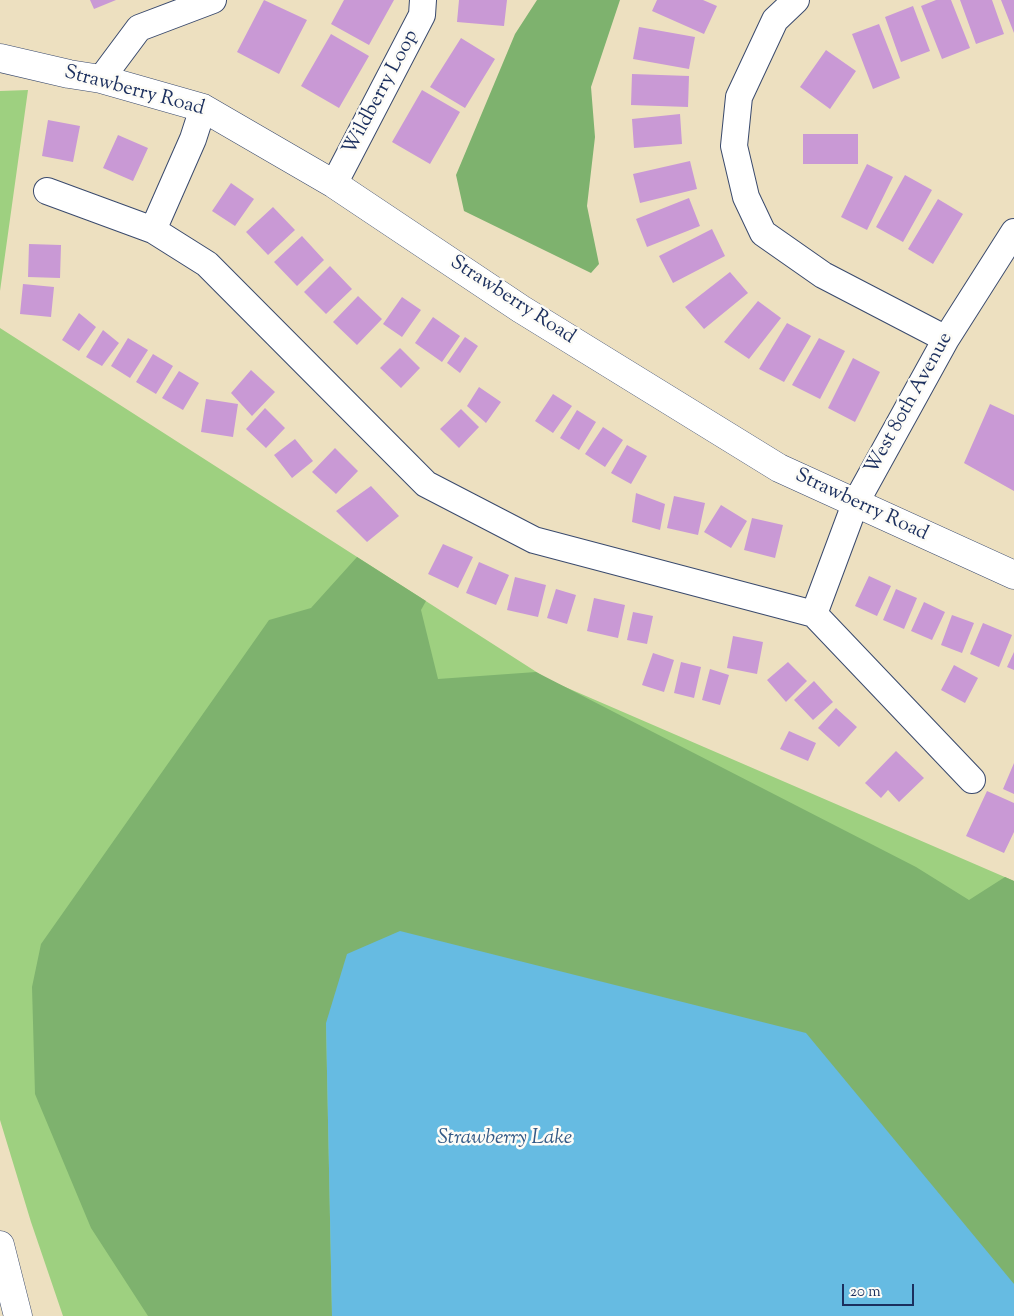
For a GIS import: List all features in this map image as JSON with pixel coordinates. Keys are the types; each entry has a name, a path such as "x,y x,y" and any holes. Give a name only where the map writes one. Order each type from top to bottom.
{"main road":[{"name":"Strawberry Road","path":"0,58 68,74 101,79 203,108 334,184 521,309 779,468 1014,575"},
{"path":"0,1245 18,1316"},
{"path":"0,1312 1,1316"}],"street":[{"path":"101,79 139,28 213,0"},
{"name":"Wildberry Loop","path":"334,184 422,15 423,0"},
{"path":"796,0 775,20 739,97 734,146 746,197 763,233 823,276 946,338"},
{"path":"153,230 193,139 203,108"},
{"path":"47,192 153,230 207,264 426,484 534,540 814,614 972,780"},
{"name":"West 80th Avenue","path":"814,614 855,504 946,338 1014,232"}],"green space":[{"path":"537,0 620,0 591,87 595,137 587,206 599,264 591,273 464,211 456,175 515,34"},
{"path":"28,90 0,291 0,91"},
{"path":"0,328 549,680 1014,881 1014,1316 63,1316 31,1222 0,1120"},
{"path":"357,557 426,601 421,610 438,679 536,672 916,867 969,900 1005,877 1014,881 1014,1291 326,1023 332,1316 148,1316 91,1228 35,1094 32,987 41,944 269,620 311,608"}],"water":[{"name":"Strawberry Lake","path":"400,931 806,1033 1014,1284 1014,1316 332,1316 326,1023 347,954"}],"building":[{"path":"90,0 116,0 94,9"},
{"path":"264,0 307,20 279,74 237,52"},
{"path":"344,0 394,0 369,45 331,24"},
{"path":"459,0 507,0 504,26 457,22"},
{"path":"657,0 703,0 717,6 704,34 652,11"},
{"path":"936,0 951,0 970,48 942,59 921,6"},
{"path":"960,0 992,0 1004,34 976,44"},
{"path":"1001,0 1014,0 1014,33"},
{"path":"913,6 930,51 901,62 885,17"},
{"path":"879,24 900,78 873,89 852,34"},
{"path":"639,27 695,37 689,69 633,59"},
{"path":"331,34 369,56 339,108 301,86"},
{"path":"461,38 495,59 465,108 430,87"},
{"path":"826,50 856,71 830,109 800,87"},
{"path":"632,74 689,76 688,107 631,105"},
{"path":"422,90 460,112 430,164 392,142"},
{"path":"680,114 682,144 634,148 632,119"},
{"path":"48,120 80,126 73,162 42,156"},
{"path":"803,134 858,134 858,164 803,164"},
{"path":"118,135 148,148 133,181 103,168"},
{"path":"690,161 697,189 640,203 633,174"},
{"path":"867,164 893,177 867,230 841,217"},
{"path":"905,175 932,190 903,242 876,227"},
{"path":"231,183 254,199 235,226 212,211"},
{"path":"689,198 700,226 647,247 636,219"},
{"path":"938,199 963,214 933,264 908,249"},
{"path":"273,207 295,230 268,255 246,232"},
{"path":"712,229 725,256 673,283 659,256"},
{"path":"302,236 324,260 297,286 274,262"},
{"path":"29,244 61,245 60,278 28,277"},
{"path":"330,266 352,289 326,314 304,292"},
{"path":"730,272 748,293 704,329 685,307"},
{"path":"23,284 54,287 51,317 20,314"},
{"path":"358,296 382,319 357,345 333,322"},
{"path":"402,297 421,310 402,337 383,324"},
{"path":"758,301 781,318 749,359 724,342"},
{"path":"79,313 96,327 79,351 62,340"},
{"path":"433,317 460,336 442,362 415,343"},
{"path":"787,323 811,336 784,382 759,369"},
{"path":"103,330 119,343 102,366 86,357"},
{"path":"465,337 478,346 460,373 447,363"},
{"path":"128,338 148,350 130,378 111,366"},
{"path":"819,338 845,351 820,399 792,385"},
{"path":"400,348 420,368 401,388 380,368"},
{"path":"153,354 173,366 156,394 136,382"},
{"path":"853,358 880,372 855,422 828,408"},
{"path":"251,370 275,392 252,416 231,393"},
{"path":"179,371 199,383 183,410 162,398"},
{"path":"479,387 501,402 486,423 467,406"},
{"path":"553,394 572,406 553,433 535,421"},
{"path":"206,399 238,404 233,437 201,432"},
{"path":"990,404 1014,415 1014,491 964,463"},
{"path":"265,408 285,428 266,448 246,429"},
{"path":"461,409 479,427 459,448 440,429"},
{"path":"577,410 596,422 579,450 560,438"},
{"path":"603,427 623,440 605,467 585,454"},
{"path":"295,439 313,461 292,478 274,455"},
{"path":"627,445 647,456 631,484 611,473"},
{"path":"335,448 358,471 336,494 312,472"},
{"path":"371,486 399,516 367,542 336,511"},
{"path":"636,493 665,504 660,530 632,522"},
{"path":"674,496 705,503 698,535 667,528"},
{"path":"721,505 747,521 731,548 704,532"},
{"path":"752,518 783,525 775,558 744,550"},
{"path":"443,544 473,557 458,588 428,574"},
{"path":"479,562 509,575 496,605 466,593"},
{"path":"869,576 891,586 877,616 855,606"},
{"path":"515,577 546,585 538,617 507,610"},
{"path":"556,589 576,595 567,624 547,618"},
{"path":"896,589 917,598 904,629 883,620"},
{"path":"594,598 625,605 618,638 587,631"},
{"path":"924,602 945,612 932,640 911,631"},
{"path":"633,612 653,616 647,644 627,640"},
{"path":"952,615 974,623 962,653 941,645"},
{"path":"983,623 1012,635 999,667 970,654"},
{"path":"733,636 763,642 757,674 727,668"},
{"path":"1014,652 1014,670 1007,667"},
{"path":"653,653 674,660 664,692 642,685"},
{"path":"681,662 701,667 694,698 674,693"},
{"path":"788,662 807,681 786,702 767,680"},
{"path":"954,665 978,678 965,703 941,690"},
{"path":"710,669 729,675 720,705 702,700"},
{"path":"814,681 833,702 813,720 794,700"},
{"path":"836,708 857,727 839,747 818,728"},
{"path":"789,731 816,743 808,761 780,749"},
{"path":"896,751 924,778 899,802 888,790 881,798 865,783"},
{"path":"1014,763 1014,794 1003,789"},
{"path":"987,791 1014,803 1014,832 1004,853 966,836"}]}
